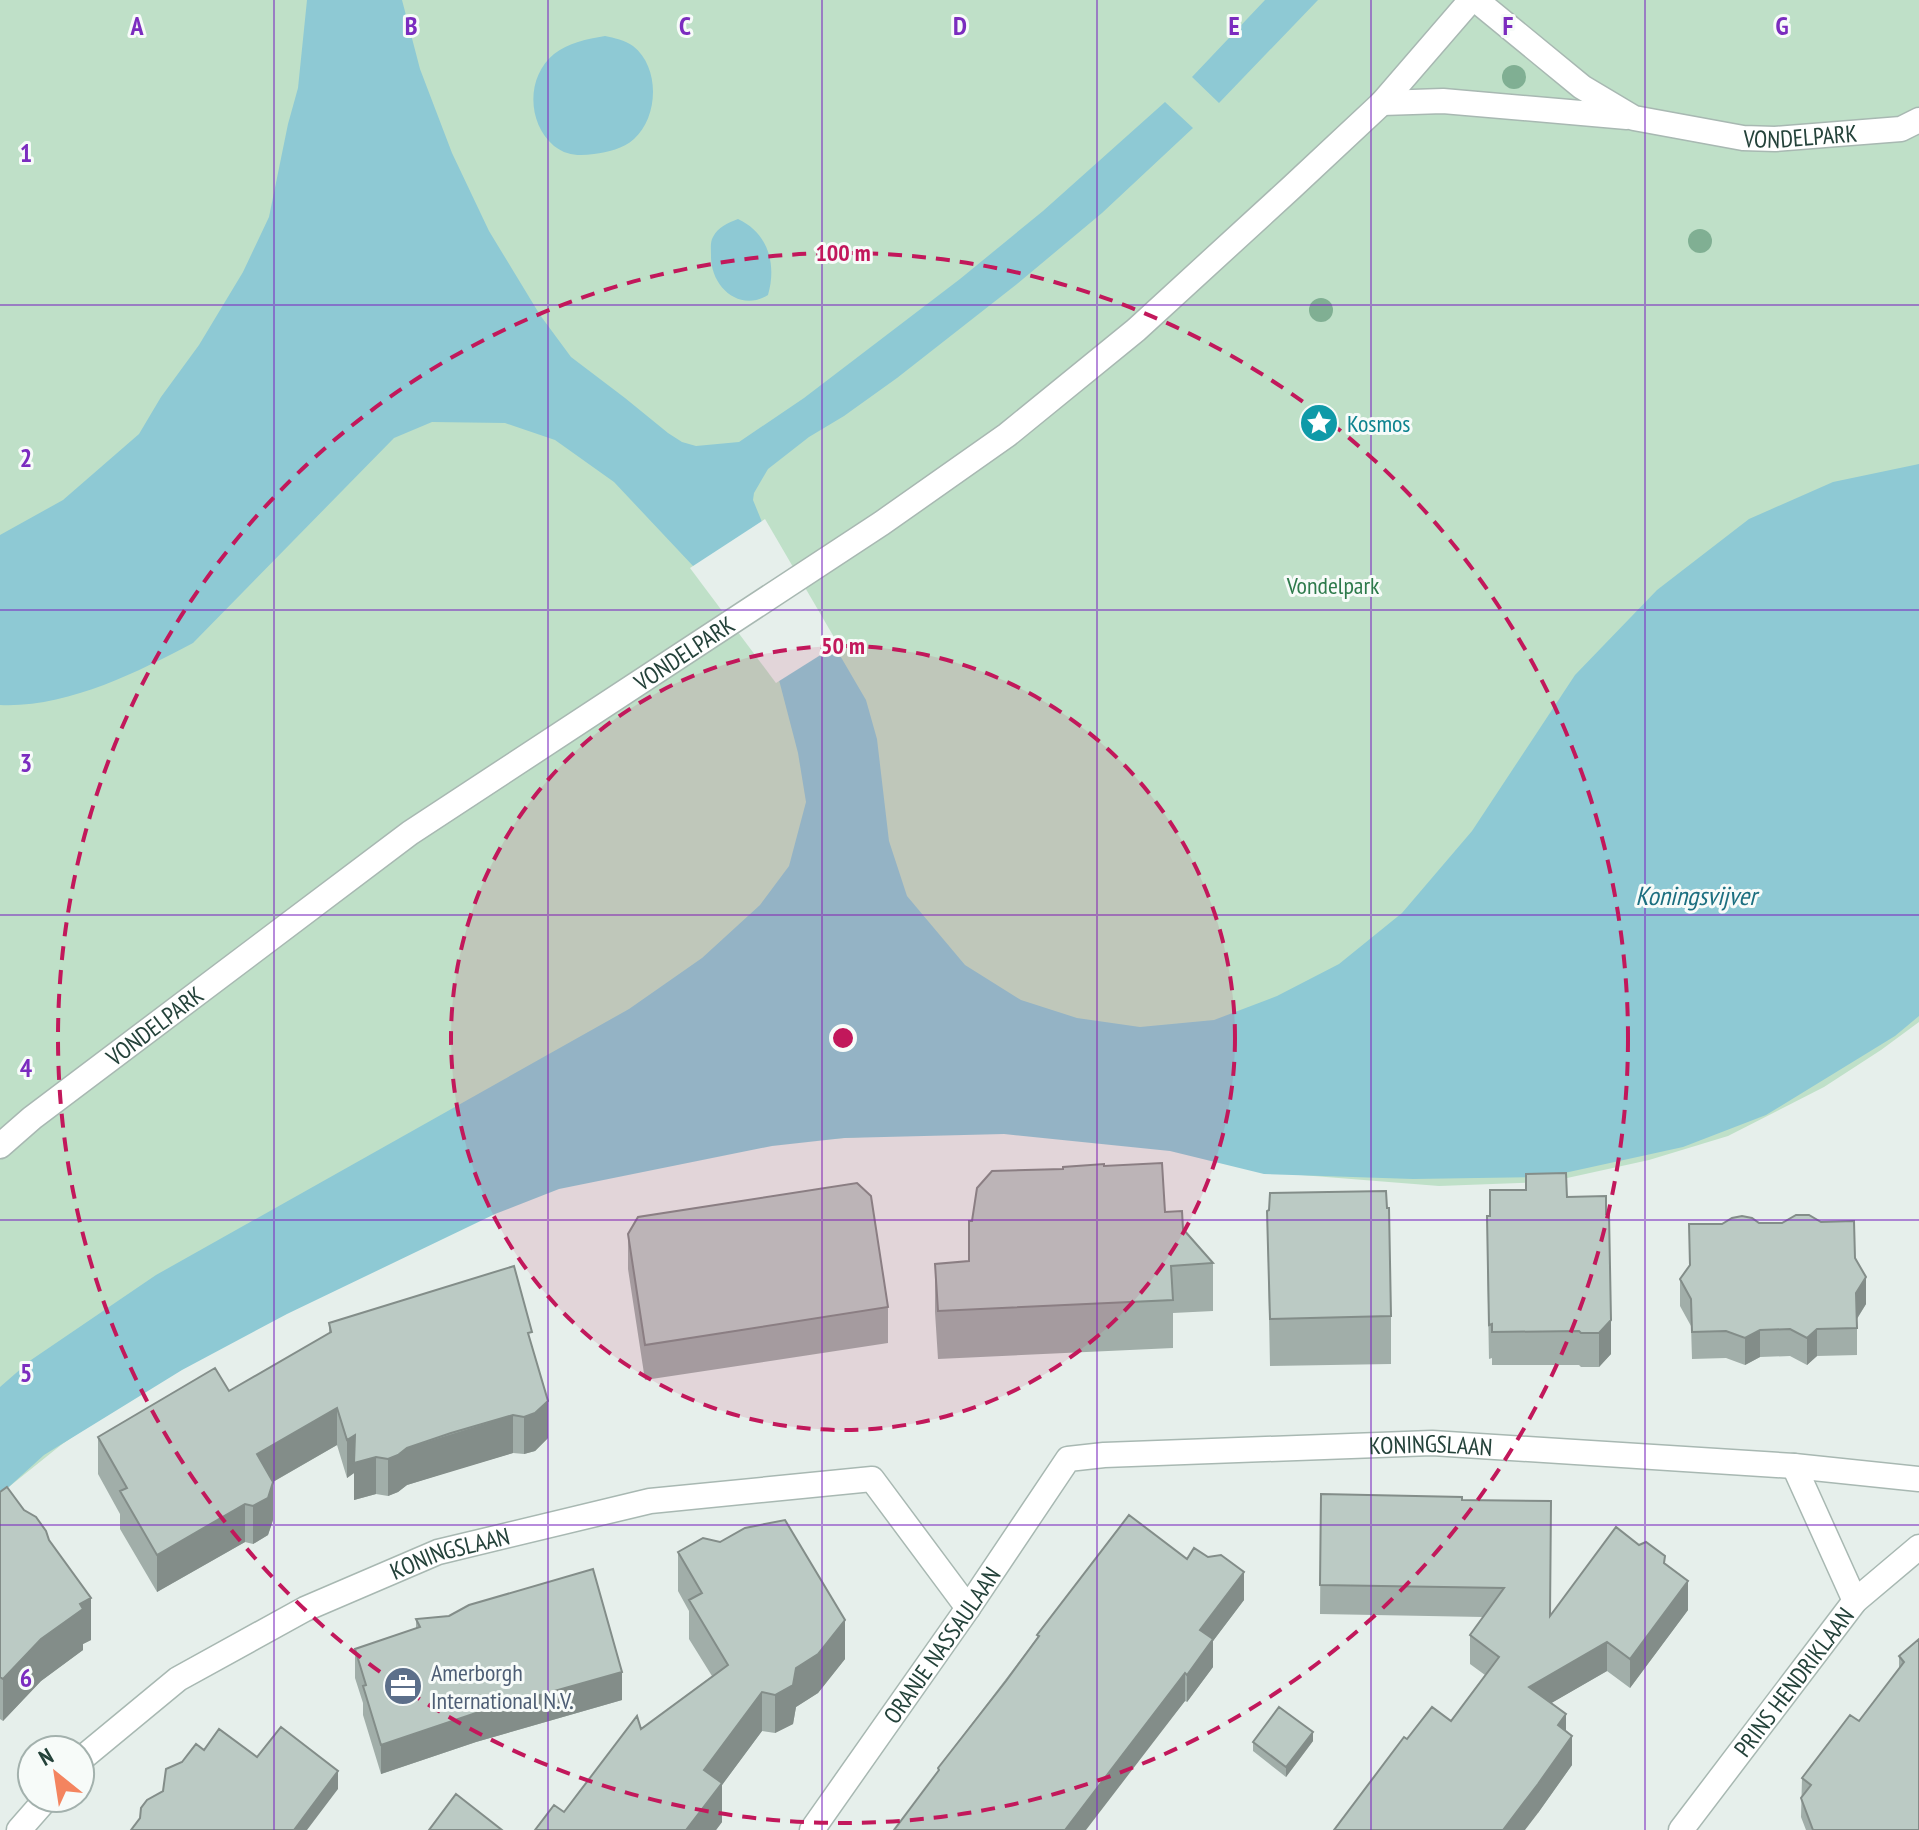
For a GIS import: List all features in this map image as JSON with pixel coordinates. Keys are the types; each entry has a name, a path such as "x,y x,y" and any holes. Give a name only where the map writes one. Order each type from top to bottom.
{"street":[{"name":"VONDELPARK","path":"0,1146 32,1118 410,833 882,523 1019,425 1136,330 1382,103 1474,0 1582,87 1634,118"},
{"name":"VONDELPARK","path":"1382,103 1443,101 1634,118 1743,138 1765,139 1901,129 1919,120"},
{"name":"KONINGSLAAN","path":"1068,1459 1104,1455 1432,1443 1794,1466 1919,1479"},
{"name":"ORANJE NASSAULAAN","path":"812,1830 1068,1459"},
{"path":"1794,1466 1855,1601"},
{"name":"KONINGSLAAN","path":"96,1747 178,1679 305,1609 438,1552 650,1501 872,1479 968,1608"},
{"name":"PRINS HENDRIKLAAN","path":"1681,1830 1855,1601 1919,1547"},
{"path":"19,1830 33,1814"}],"green space":[{"name":"Vondelpark","path":"0,0 1919,0 1919,1022 1824,1087 1728,1136 1649,1160 1549,1182 1439,1186 1301,1175 1175,1149 1004,1129 775,1142 579,1181 506,1203 286,1309 124,1401 61,1445 0,1494"}],"water":[{"name":"Koningsvijver","path":"307,0 402,0 420,69 452,153 489,231 540,315 571,357 668,433 696,446 739,442 804,398 960,279 1043,211 1165,102 1193,128 1102,213 1017,284 897,378 809,437 768,469 753,500 762,522 866,700 877,739 889,841 907,896 965,965 1021,1000 1077,1018 1140,1027 1214,1020 1277,996 1339,964 1402,913 1472,831 1575,675 1657,590 1749,519 1833,482 1919,464 1919,1016 1895,1036 1766,1115 1683,1147 1546,1177 1413,1179 1264,1174 1170,1151 1004,1134 844,1138 772,1146 559,1189 495,1214 287,1314 182,1370 44,1455 0,1495 0,1387 31,1360 156,1275 629,1009 702,958 760,905 789,866 806,802 798,753 779,680 694,567 614,482 555,440 505,423 432,422 394,438 193,643 124,677 75,695 50,701 0,705 0,535 63,500 139,434 161,397 199,345 243,272 269,217 298,88"},
{"path":"1265,0 1318,0 1219,103 1192,77"},
{"path":"605,36 633,46 642,55 652,80 652,106 648,119 634,139 620,148 589,155 568,153 554,146 539,125 533,100 538,75 559,50"},
{"path":"738,219 757,232 768,251 771,283 768,295 757,300 747,301 728,293 715,277 712,266 713,237 720,228"}],"pier":[{"path":"765,519 838,644 776,683 690,568"}],"building":[{"path":"1162,1163 1165,1212 1182,1211 1183,1229 1213,1263 1171,1266 1173,1300 938,1311 935,1264 969,1261 969,1221 972,1221 977,1188 992,1171"},
{"path":"1566,1173 1567,1197 1606,1196 1611,1320 1599,1333 1492,1332 1492,1324 1489,1325 1487,1216 1490,1216 1490,1190 1526,1190 1526,1174"},
{"path":"857,1183 871,1196 888,1307 645,1345 628,1234 638,1217"},
{"path":"1386,1191 1391,1316 1270,1319 1267,1211 1270,1193"},
{"path":"1796,1215 1809,1215 1821,1222 1854,1221 1855,1258 1866,1277 1856,1293 1857,1328 1817,1329 1807,1338 1790,1329 1760,1330 1745,1338 1726,1331 1692,1332 1691,1299 1680,1279 1690,1265 1689,1224 1722,1224 1742,1216 1759,1223 1782,1223"},
{"path":"514,1266 532,1332 528,1333 548,1401 535,1413 524,1417 513,1415 451,1433 407,1448 388,1459 376,1457 354,1463 355,1435 347,1440 337,1408 257,1454 273,1482 268,1498 253,1506 245,1504 157,1555 120,1491 127,1488 98,1437 215,1368 229,1391 331,1332 329,1323"},
{"path":"7,1487 24,1510 36,1517 91,1598 80,1604 83,1609 41,1639 3,1679 0,1677 0,1492"},
{"path":"1321,1494 1551,1501 1550,1616 1616,1527 1639,1545 1646,1542 1665,1556 1664,1563 1688,1581 1630,1659 1607,1642 1529,1687 1566,1714 1558,1725 1572,1736 1503,1830 1334,1830 1404,1737 1407,1739 1432,1707 1451,1721 1499,1657 1470,1635 1504,1588 1320,1585"},
{"path":"1129,1515 1187,1559 1194,1548 1208,1557 1221,1555 1244,1572 1200,1630 1213,1639 1187,1675 1185,1673 1065,1830 894,1830 1037,1635"},
{"path":"785,1520 845,1620 818,1654 796,1668 793,1685 775,1695 762,1692 704,1770 722,1783 686,1830 535,1830 554,1805 564,1812 637,1716 641,1729 728,1665 689,1600 702,1593 678,1552 703,1538 720,1542 745,1528"},
{"path":"593,1569 622,1672 476,1713 381,1745 355,1649 420,1627 416,1619 449,1616 469,1605"},
{"path":"1919,1639 1919,1830 1813,1830 1801,1798 1811,1785 1802,1778 1850,1715 1859,1721 1904,1662 1899,1656"},
{"path":"1279,1707 1313,1732 1286,1767 1253,1742"},
{"path":"281,1727 338,1771 294,1830 131,1830 147,1800 163,1791 166,1769 182,1762 196,1744 204,1750 219,1729 257,1757"},
{"path":"456,1794 502,1830 429,1830"}],"place":[{"name":"Kosmos","path":"1319,423"},
{"name":"Amerborgh International N.V.","path":"403,1686"}]}
